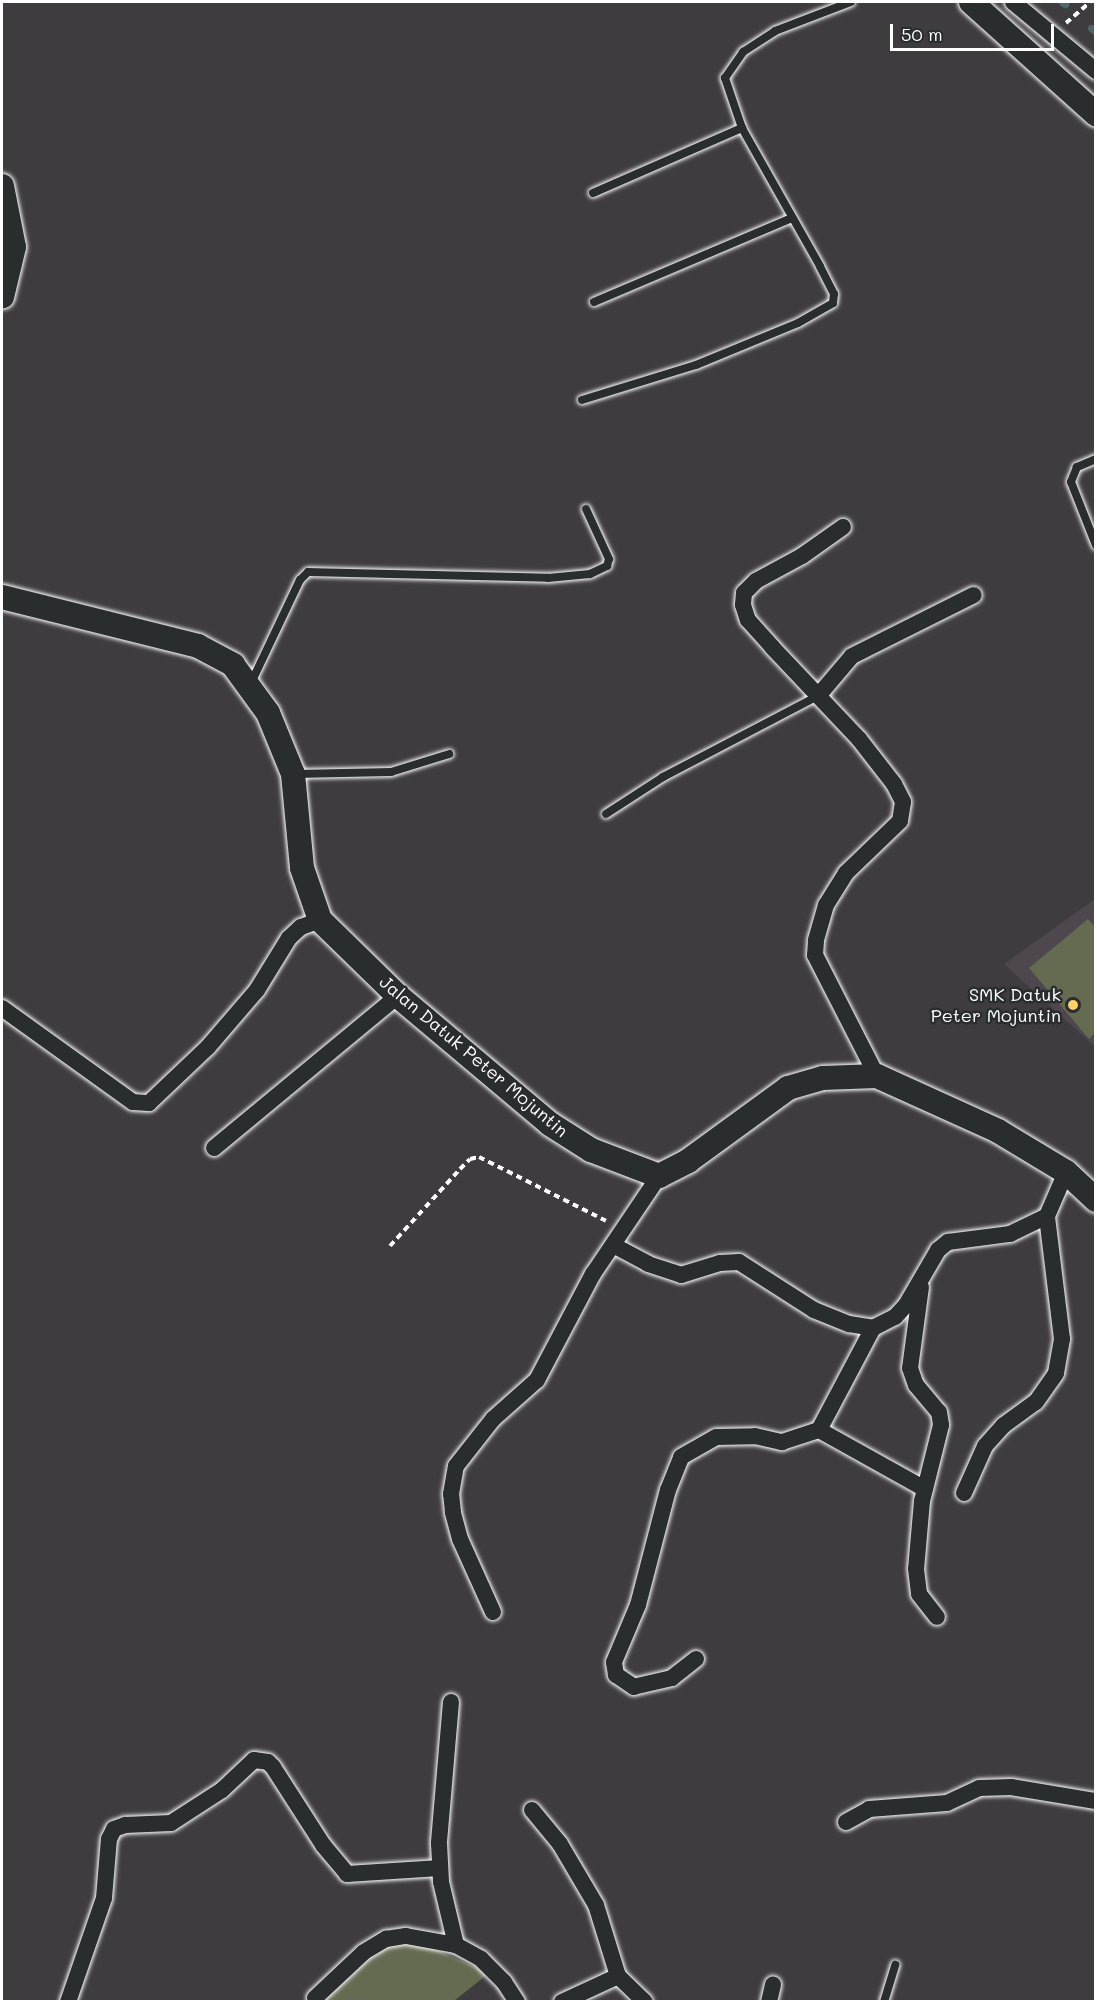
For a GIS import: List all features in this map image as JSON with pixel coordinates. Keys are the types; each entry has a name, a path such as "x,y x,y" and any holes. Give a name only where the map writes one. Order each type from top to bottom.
{"street":[{"path":"971,2 1095,114"},
{"path":"1014,2 1095,71"},
{"path":"2,186 14,247 2,297"},
{"path":"843,527 802,556 756,580 744,592 743,605 748,620 874,758 903,802 900,821 846,873 826,905 816,941 815,955 877,1076"},
{"path":"818,696 852,656 974,596"},
{"name":"Jalan Datuk Peter Mojuntin","path":"2,597 198,646 233,665 268,713 293,774 302,868 303,928 550,1124 591,1150 654,1184"},
{"path":"2,1008 133,1102 144,1104 154,1100 208,1047 257,990 303,928"},
{"path":"214,1148 371,1022 393,1000"},
{"path":"493,1612 460,1539 453,1512 451,1494 456,1466 493,1419 537,1380 593,1274 654,1184 788,1088 824,1078 877,1076 980,1122 1066,1172 1095,1200"},
{"path":"964,1493 985,1446 1004,1425 1036,1402 1056,1374 1062,1339 1047,1216 1066,1172"},
{"path":"696,1659 672,1678 634,1687 616,1674 614,1662 638,1605 668,1490 681,1457 717,1437 755,1436 782,1442 819,1430 873,1328 895,1317 922,1283 938,1250 948,1242 1010,1234 1047,1216"},
{"path":"613,1245 648,1264 681,1275 720,1263 739,1262 813,1310 849,1324 873,1328"},
{"path":"922,1283 910,1368 916,1384 939,1412 941,1425 917,1529 916,1569 919,1594 938,1617"},
{"path":"819,1430 925,1489"},
{"path":"451,1702 439,1843 440,1868 456,1944"},
{"path":"68,2001 104,1898 109,1839 114,1829 124,1825 171,1823 222,1790 254,1760 268,1762 273,1767 322,1845 347,1874 440,1868"},
{"path":"846,1822 869,1809 947,1803 979,1788 1011,1787 1095,1802"},
{"path":"532,1810 560,1844 596,1905 618,1976 645,2001"},
{"path":"315,1998 364,1952 386,1939 428,1938 456,1944 481,1959 504,1982 517,2001"},
{"path":"562,2001 618,1976"},
{"path":"769,2001 773,1984"}],"lane":[{"path":"582,400 687,368 824,310 833,303 834,294 790,219 742,128 725,78 743,52 775,31 851,2"},
{"path":"593,193 742,128"},
{"path":"594,302 790,219"},
{"path":"1095,459 1077,468 1071,482 1095,545"},
{"path":"249,686 300,580 308,572 548,578 590,574 607,566 609,559 586,509"},
{"path":"606,814 663,777 818,696"},
{"path":"293,774 391,772 449,754"},
{"path":"884,2001 895,1965"}],"path":[{"path":"1053,35 1090,2"},
{"path":"390,1246 470,1159 479,1158 627,1224"}],"shaded area":[{"name":"SMK Datuk Peter Mojuntin","path":"1095,899 1095,1047 1004,964"}],"green space":[{"name":"SMK Datuk Peter Mojuntin","path":"1088,919 1096,928 1095,1033 1089,1039 1029,968"},
{"path":"387,1942 422,1944 489,1973 454,2001 319,2002"}],"waterway":[{"path":"1091,28 1096,32"}],"place":[{"name":"SMK Datuk Peter Mojuntin","path":"1073,1005"}]}
